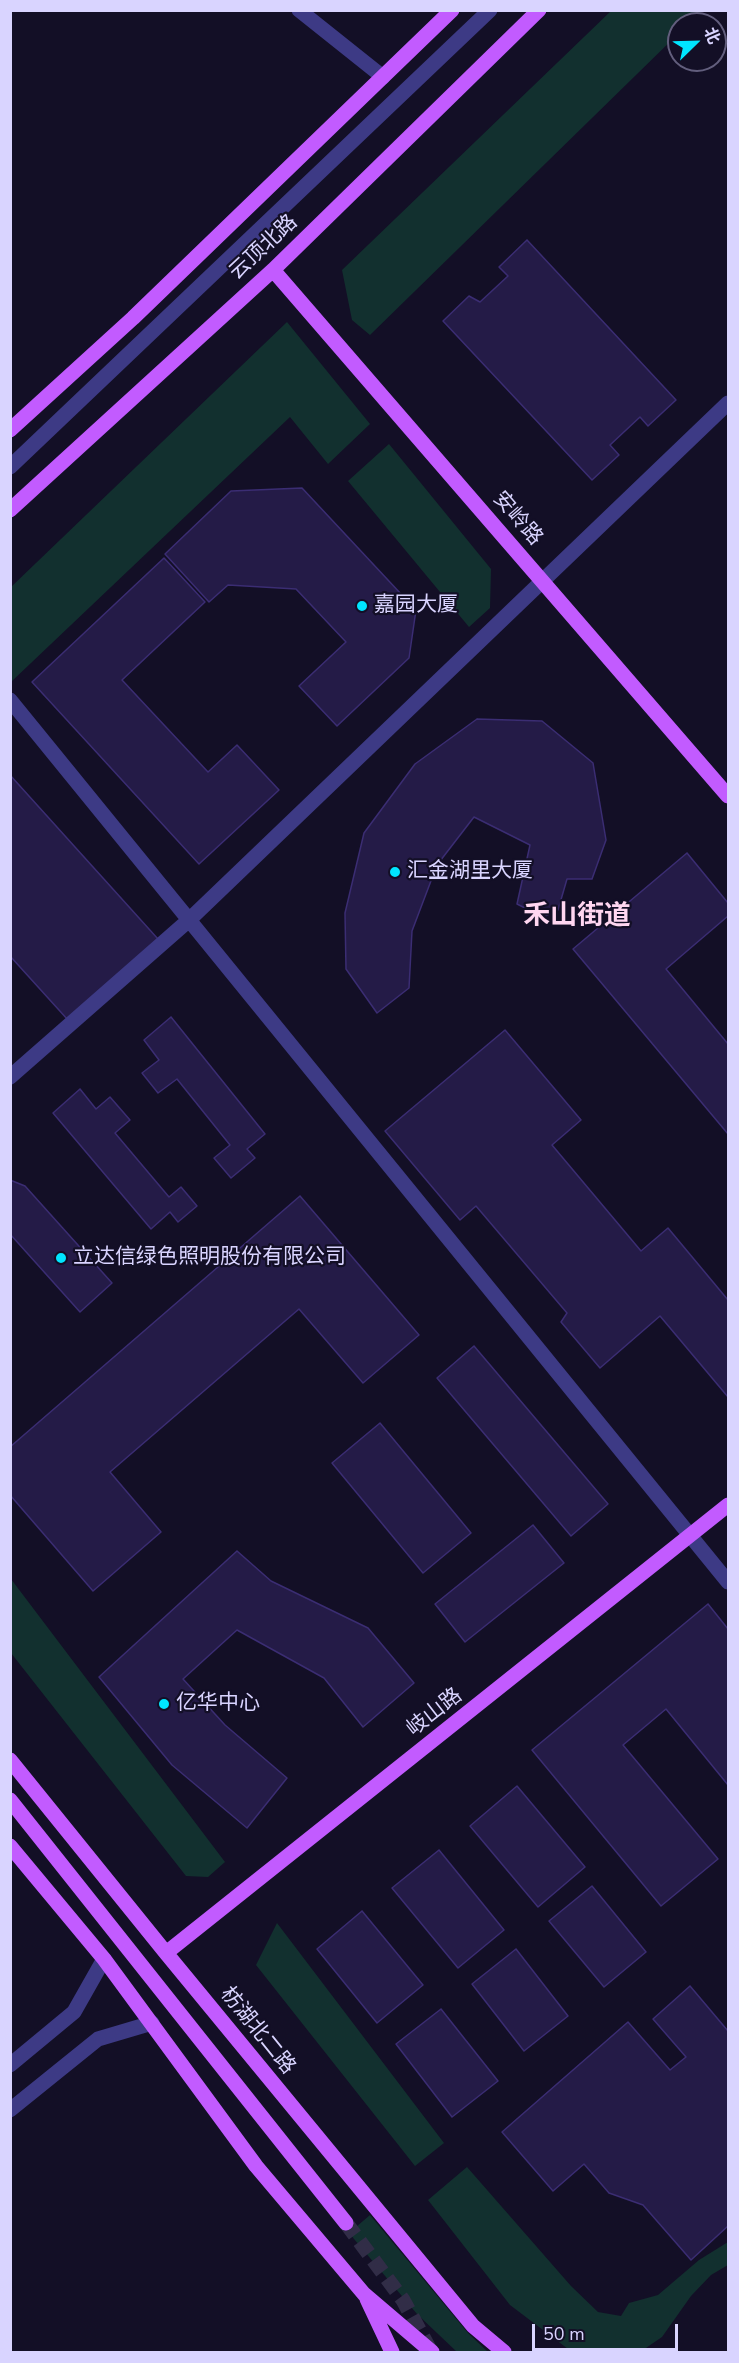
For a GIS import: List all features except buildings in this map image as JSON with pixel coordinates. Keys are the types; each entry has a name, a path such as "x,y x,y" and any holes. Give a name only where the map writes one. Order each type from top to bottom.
{"main road":[{"name":"云顶北路","path":"10,430 133,318 452,10"},
{"name":"云顶北路","path":"10,510 273,270 539,10"},
{"name":"安岭路","path":"273,270 729,796"},
{"name":"岐山路","path":"166,1953 729,1505"},
{"name":"枋湖北二路","path":"10,1760 473,2326 504,2352"},
{"path":"10,1800 346,2223"},
{"path":"10,1846 104,1959 256,2166 364,2294 432,2352"},
{"path":"364,2294 392,2352"}],"street":[{"path":"299,10 383,77"},
{"path":"10,467 490,10"},
{"path":"10,1077 189,920 729,403"},
{"path":"10,700 729,1582"},
{"path":"10,2065 74,2012 104,1959"},
{"path":"10,2110 98,2039 152,2023"}],"green space":[{"path":"612,10 702,11 667,12 667,45 370,335 352,320 342,270"},
{"path":"287,322 370,424 328,464 290,417 11,682 11,587"},
{"path":"389,444 491,569 490,608 469,627 348,481"},
{"path":"11,1579 225,1862 208,1877 186,1876 11,1653"},
{"path":"277,1923 444,2143 415,2166 256,1965"},
{"path":"467,2167 571,2286 598,2312 621,2316 629,2303 658,2295 699,2260 728,2242 728,2265 711,2275 691,2296 662,2337 640,2352 572,2352 510,2305 428,2200"},
{"path":"370,2215 468,2333 488,2352 457,2352 417,2314 349,2233"}],"tunnel":[{"path":"346,2223 403,2300 430,2350"}],"place":[{"name":"嘉园大厦","path":"362,606"},
{"name":"汇金湖里大厦","path":"395,872"},
{"name":"立达信绿色照明股份有限公司","path":"61,1258"},
{"name":"亿华中心","path":"164,1704"}],"district":[{"name":"禾山街道","path":"577,917"}]}
